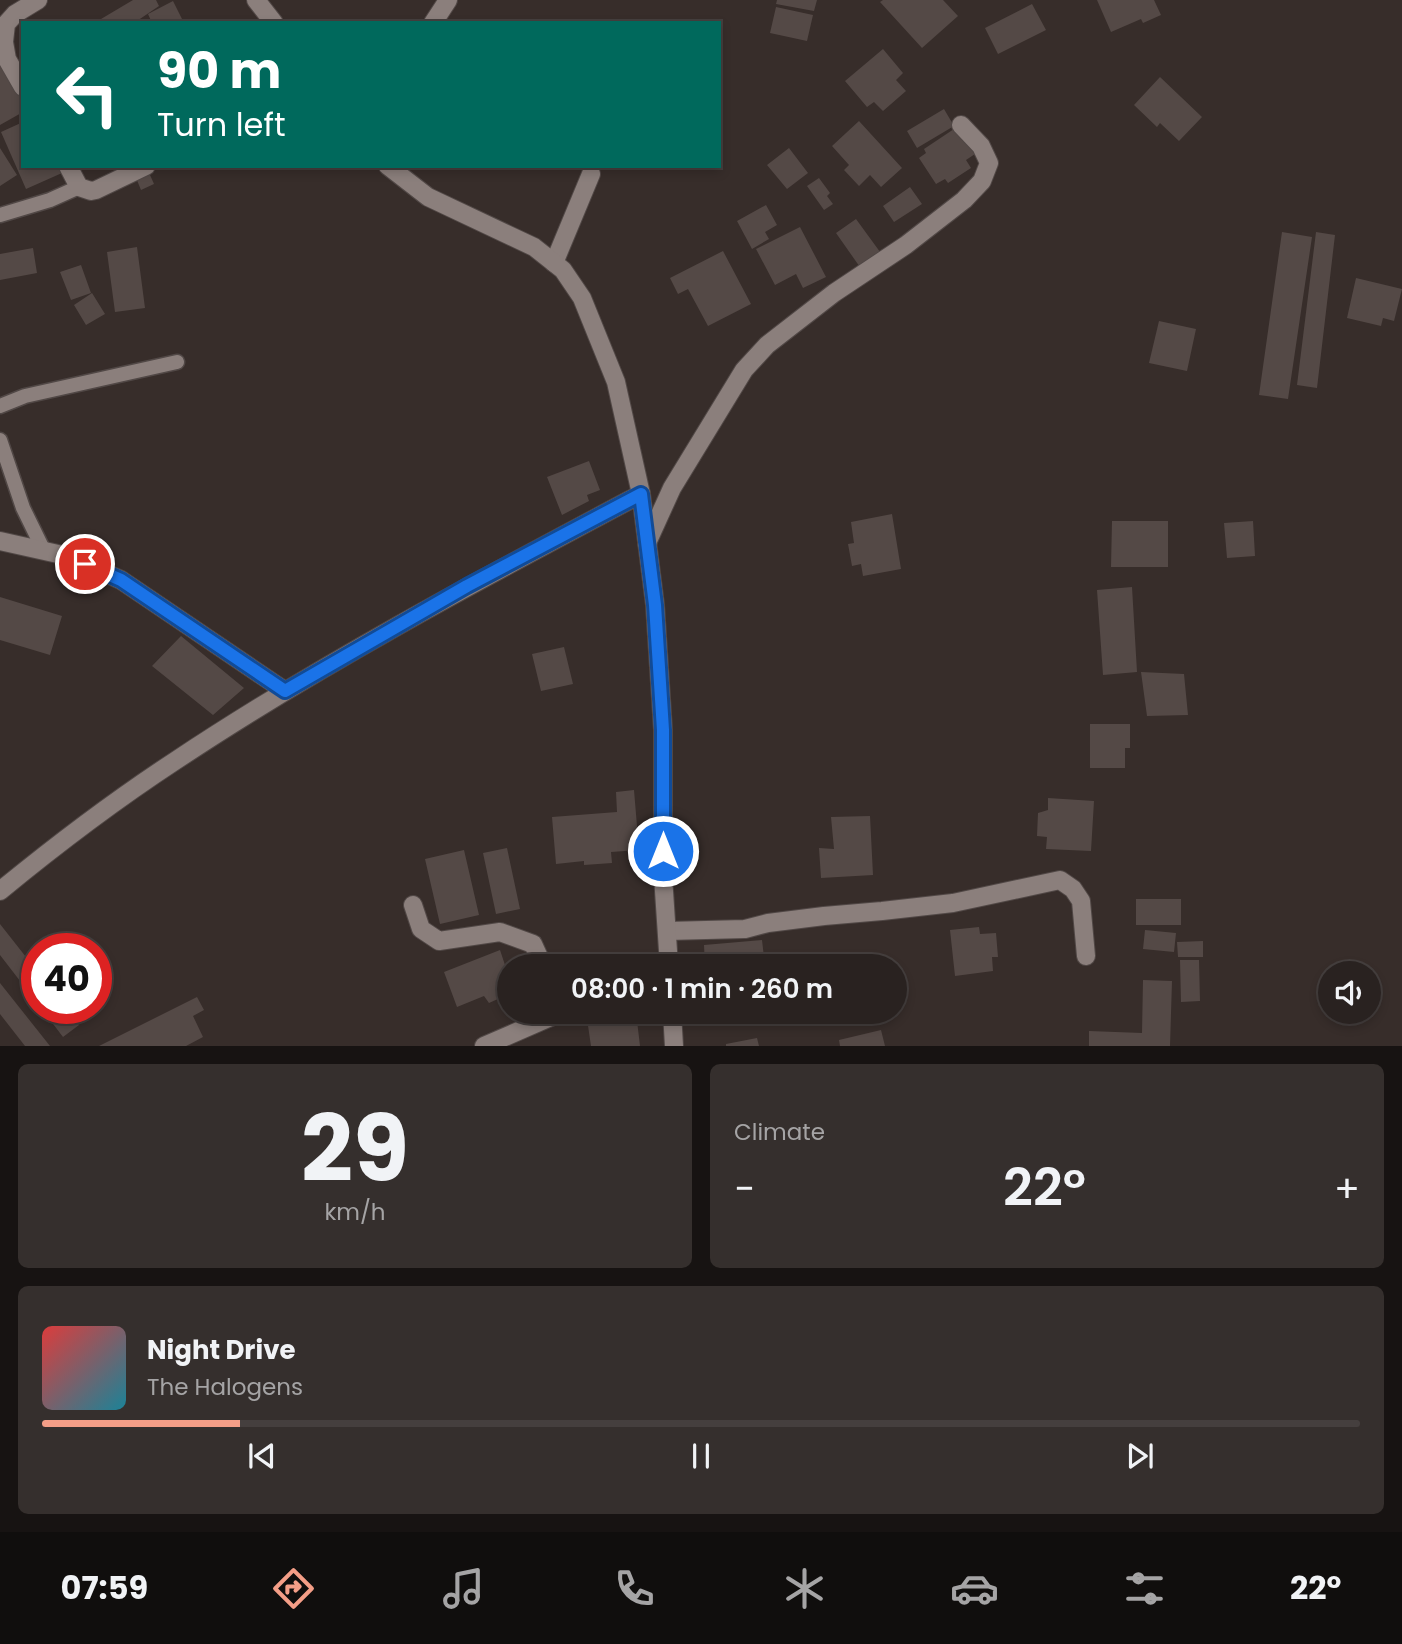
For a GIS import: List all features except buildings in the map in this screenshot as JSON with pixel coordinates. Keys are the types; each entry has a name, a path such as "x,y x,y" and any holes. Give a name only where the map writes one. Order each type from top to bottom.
{"street":[{"path":"21,83 7,59 4,42 6,24 15,14 38,0"},
{"path":"256,0 272,21"},
{"path":"434,21 449,0"},
{"path":"647,543 672,488 751,362 767,345 834,293 906,245 964,200 982,181 989,163 981,146 961,125"},
{"path":"69,168 79,187 85,190 96,190 142,168"},
{"path":"391,168 428,197 534,247 563,270 582,298 616,382 641,494 655,605 663,730 663,876 668,954"},
{"path":"554,263 591,174"},
{"path":"0,891 58,844 163,769 285,691 467,586 641,494"},
{"path":"0,541 67,556 121,580 285,691"},
{"path":"667,931 745,929 768,923 953,903 1060,880 1073,889 1081,901 1086,956"},
{"path":"413,905 421,929 439,941 500,932 533,944 537,954"},
{"path":"484,1045 533,1024"},
{"path":"673,1024 674,1045"}],"lane":[{"path":"0,215 50,200 79,187"},
{"path":"0,406 25,396 177,362"},
{"path":"0,440 23,508 44,551"}],"route":[{"path":"85,564 121,580 285,691 467,586 641,494 655,605 663,730 663,851"}]}
